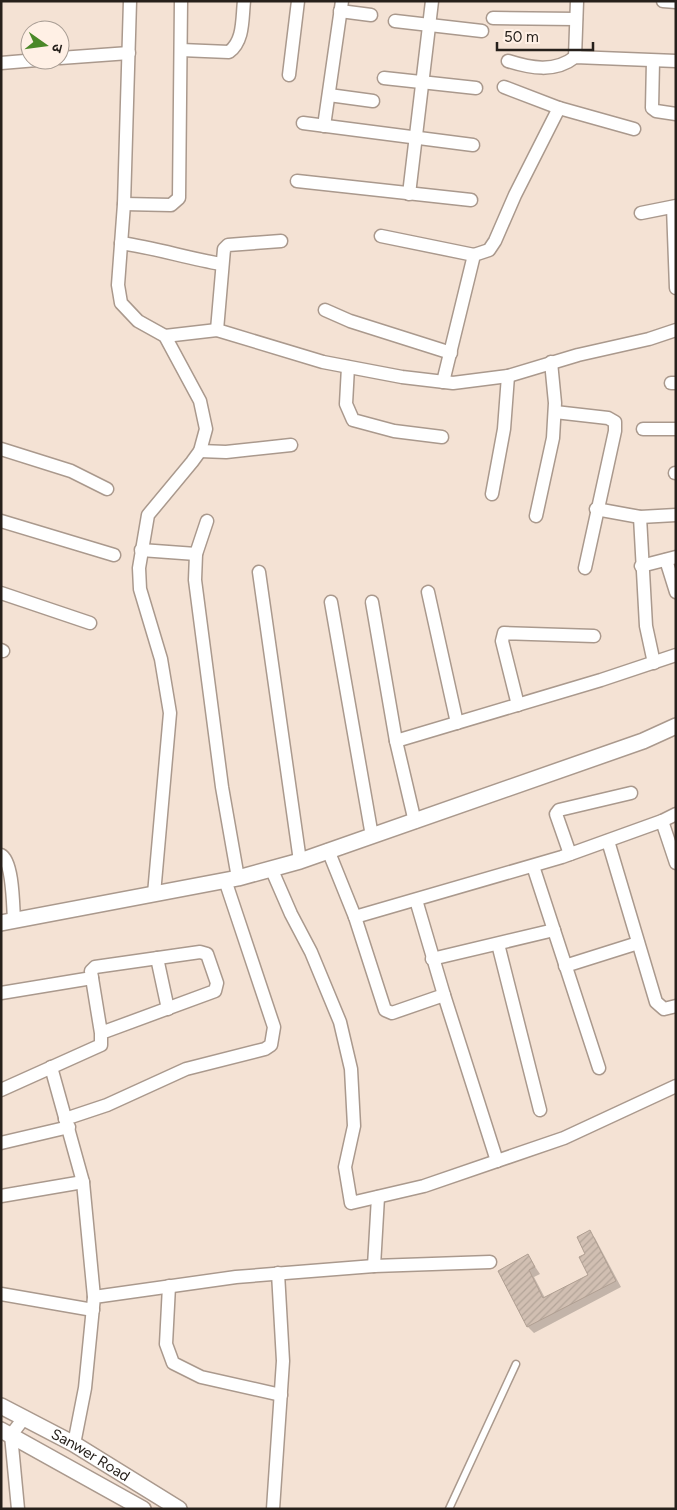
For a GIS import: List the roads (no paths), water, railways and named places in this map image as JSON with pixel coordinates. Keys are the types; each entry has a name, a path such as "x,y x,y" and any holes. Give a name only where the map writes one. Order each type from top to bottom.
{"street":[{"path":"130,1 124,204 118,285 121,304 138,321 165,336 200,401 206,430 200,450 192,462 148,515 141,550 140,589 161,659 170,713 154,894"},
{"path":"124,204 170,205 179,198 181,1"},
{"path":"181,50 229,52 236,47 241,33 244,1"},
{"path":"288,75 298,1"},
{"path":"410,194 432,1"},
{"path":"575,57 577,1"},
{"path":"663,1 676,2"},
{"path":"324,126 341,6 372,15"},
{"path":"493,18 576,19"},
{"path":"395,21 482,31"},
{"path":"70,57 129,53"},
{"path":"508,62 527,67 549,68 568,62 575,57 676,62"},
{"path":"653,60 652,108 656,111 676,114"},
{"path":"1,63 20,61"},
{"path":"384,78 476,88"},
{"path":"504,88 559,108 634,129"},
{"path":"329,95 373,101"},
{"path":"381,236 474,255 489,250 559,108"},
{"path":"303,124 473,145"},
{"path":"297,181 471,200"},
{"path":"641,212 674,206 676,288"},
{"path":"217,330 222,254 228,245 281,241"},
{"path":"121,243 157,248 179,256 221,264"},
{"path":"448,383 450,353 474,255"},
{"path":"325,310 350,321 450,353"},
{"path":"165,336 217,330 323,362 448,383 471,382 508,376 551,362 649,339 676,330"},
{"path":"536,516 553,438 555,412 551,362"},
{"path":"348,367 346,404 354,420 394,431 442,437"},
{"path":"492,494 504,429 508,376"},
{"path":"555,412 608,418 615,422 615,431 596,509 585,568"},
{"path":"643,429 676,429"},
{"path":"200,450 226,452 291,445"},
{"path":"1,449 71,471 107,488"},
{"path":"596,509 640,517 676,515"},
{"path":"640,517 641,566 646,626 654,662"},
{"path":"1,521 114,555"},
{"path":"1,1143 67,1123 186,1068 265,1049 271,1045 274,1027 232,879 195,580 196,554 207,521"},
{"path":"141,550 196,554"},
{"path":"641,566 671,558 676,592"},
{"path":"259,572 300,860"},
{"path":"428,592 457,723"},
{"path":"1,593 90,623"},
{"path":"331,602 372,836"},
{"path":"372,602 396,741 415,822"},
{"path":"518,705 502,641 504,633 594,636"},
{"path":"396,741 676,655"},
{"path":"1,855 5,857 9,866 8,921 154,894 232,879 300,860 415,822 643,741 676,726"},
{"path":"570,854 556,814 559,810 631,793"},
{"path":"354,917 533,866 608,841 676,814"},
{"path":"662,821 676,862"},
{"path":"608,841 656,1002 664,1009 676,1006"},
{"path":"328,850 354,917 385,1010 392,1013 444,995"},
{"path":"533,866 598,1068"},
{"path":"271,868 311,952 340,1022 351,1069 354,1126 345,1168 351,1204 424,1186 564,1138 676,1086"},
{"path":"416,900 432,959 497,1161"},
{"path":"432,959 554,930"},
{"path":"565,966 638,943"},
{"path":"498,944 540,1110"},
{"path":"1,1090 99,1047 102,1041 91,971 95,967 204,952 207,954 217,983 215,991 101,1033"},
{"path":"157,958 168,1009"},
{"path":"1,993 92,978"},
{"path":"51,1067 83,1182 94,1296 85,1388 74,1444"},
{"path":"1,1196 83,1182"},
{"path":"374,1266 378,1197"},
{"path":"94,1296 278,1273 374,1266 490,1262"},
{"path":"273,1509 283,1361 278,1273"},
{"path":"169,1286 166,1344 173,1363 201,1377 281,1396"},
{"path":"1,1294 93,1310"},
{"name":"Sanwer Road","path":"1,1406 74,1444 179,1509"},
{"path":"18,1509 6,1433 24,1418"},
{"name":"Sanwer Road","path":"6,1433 143,1509"}],"lane":[{"path":"449,1509 516,1364"}]}
